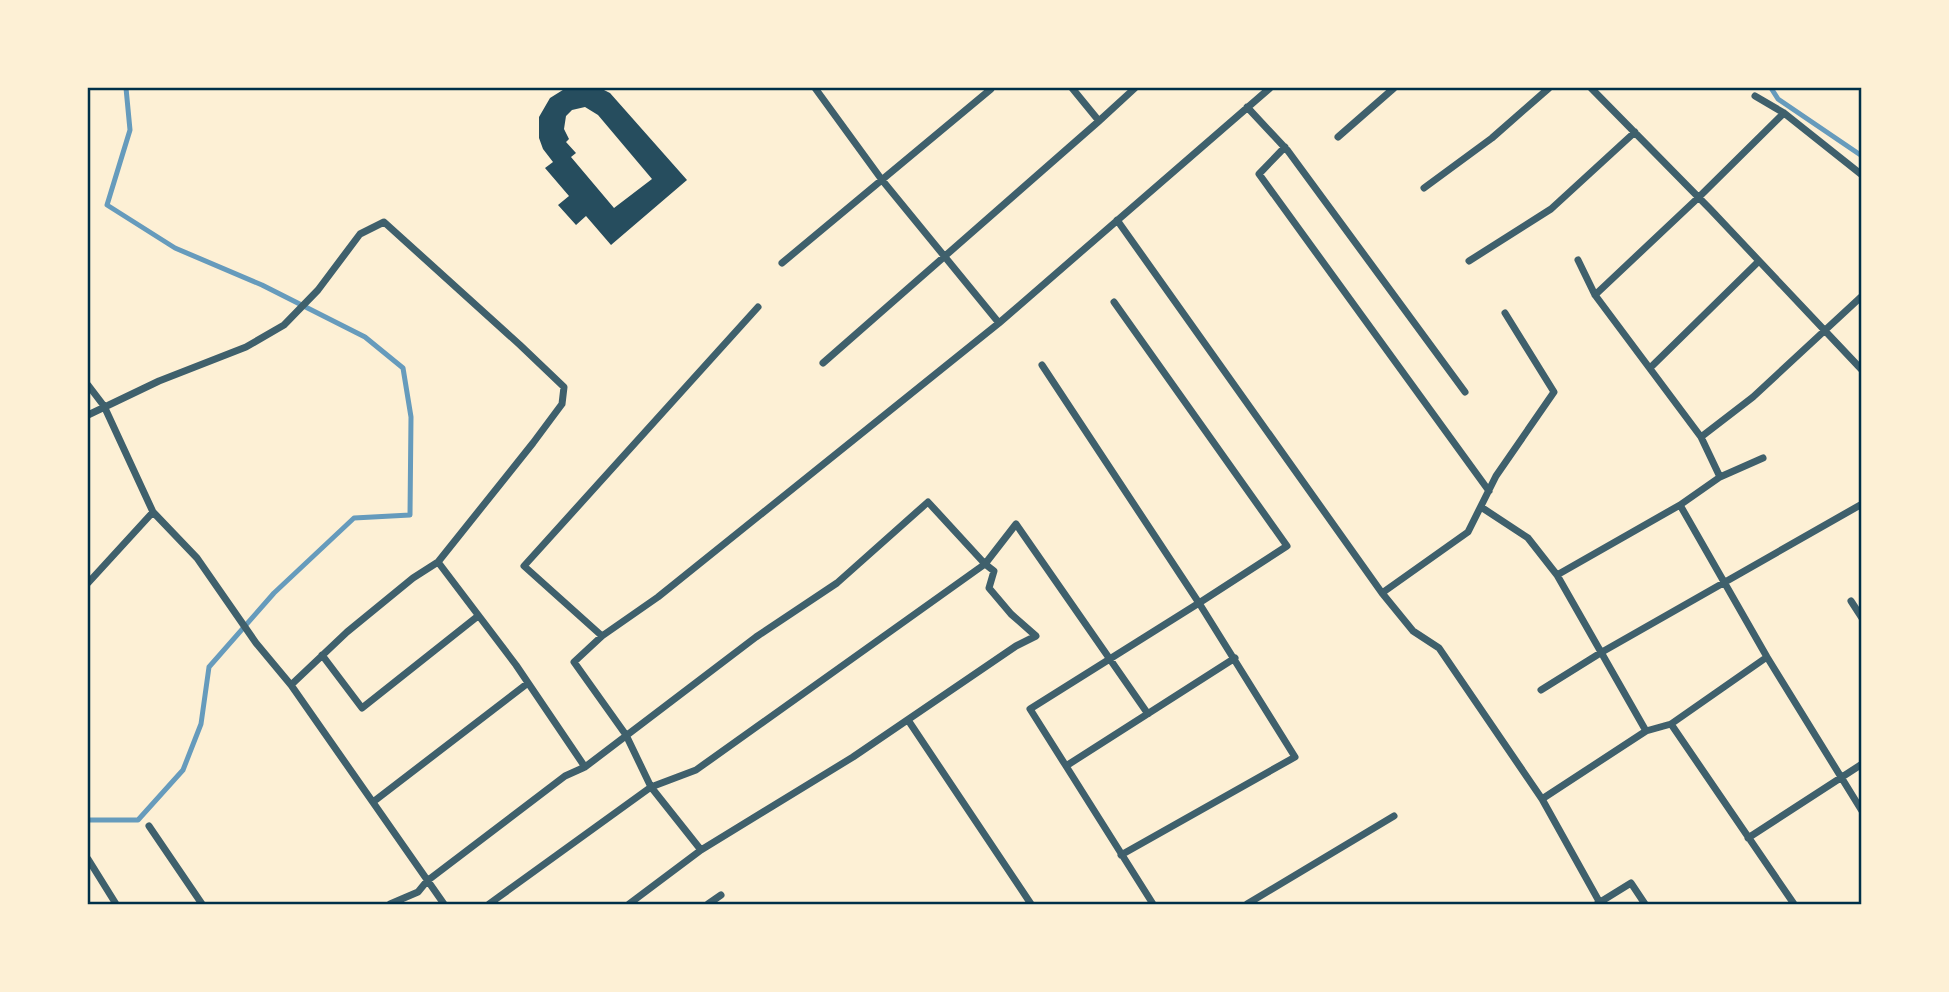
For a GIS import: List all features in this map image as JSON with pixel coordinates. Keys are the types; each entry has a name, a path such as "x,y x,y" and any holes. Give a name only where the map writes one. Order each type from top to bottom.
{"street":[{"path":"815,88 882,180 999,323"},
{"path":"1072,88 1099,121"},
{"path":"822,363 1135,88"},
{"path":"1256,88 1262,94"},
{"path":"701,850 651,787 626,735 574,662 602,636 658,597 999,323 1270,88"},
{"path":"1338,137 1394,88"},
{"path":"1424,188 1492,138 1549,88"},
{"path":"1591,88 1699,197 1861,370"},
{"path":"782,263 991,89"},
{"path":"1755,96 1784,113 1861,175"},
{"path":"1247,107 1285,147 1465,392"},
{"path":"1595,295 1784,113"},
{"path":"1469,261 1551,209 1635,132"},
{"path":"1285,147 1259,174 1489,491"},
{"path":"1117,220 1382,593 1413,631 1439,648 1542,799 1598,904 1631,883 1645,905"},
{"path":"88,415 159,381 246,347 284,325 318,290 360,234 384,222 564,387 562,404 555,414 438,562 413,578 322,655 291,685"},
{"path":"1578,260 1595,295 1700,437 1720,477"},
{"path":"1650,368 1759,261"},
{"path":"1700,437 1753,397 1861,296"},
{"path":"1114,302 1287,546 1030,709 1153,905"},
{"path":"602,636 524,566 758,307"},
{"path":"1382,593 1468,532 1496,476 1554,392 1505,313"},
{"path":"1041,365 1235,658 1295,757 1121,855"},
{"path":"88,385 104,406 153,512 197,558 256,643 291,685 444,905"},
{"path":"1557,575 1680,505 1720,477 1763,458"},
{"path":"390,905 418,892 428,881 565,776 586,766 757,637 837,583 928,502 993,571 989,588 1011,614 1036,636 1016,646 853,757 701,850 629,905"},
{"path":"1541,690 1861,503"},
{"path":"1680,505 1767,657 1861,811"},
{"path":"1480,507 1528,538 1557,575 1646,731"},
{"path":"88,583 153,512"},
{"path":"489,905 651,787 696,770 985,564 1016,524 1147,714"},
{"path":"438,562 586,766"},
{"path":"1851,601 1861,618"},
{"path":"322,655 362,708 478,616"},
{"path":"1542,799 1646,731 1671,724 1767,657"},
{"path":"1066,766 1235,658"},
{"path":"373,802 528,683"},
{"path":"908,720 1031,905"},
{"path":"1671,724 1794,905"},
{"path":"1748,838 1861,764"},
{"path":"1247,905 1394,816"},
{"path":"149,826 202,905"},
{"path":"88,859 116,905"},
{"path":"708,905 721,895"}],"building":[{"path":"566,88 600,88 610,93 687,180 611,245 586,216 576,225 558,205 569,196 545,168 553,162 539,138 539,117 550,98","holes":["585,107 598,115 652,179 614,208 571,157 576,153 566,142 569,139 564,129 566,116 572,110"]}],"waterway":[{"path":"88,820 138,820 183,770 201,724 209,667 274,593 354,518 410,515 411,417 403,368 365,337 262,285 175,248 107,205 130,130 126,88"},
{"path":"1771,88 1778,99 1862,156"}]}
